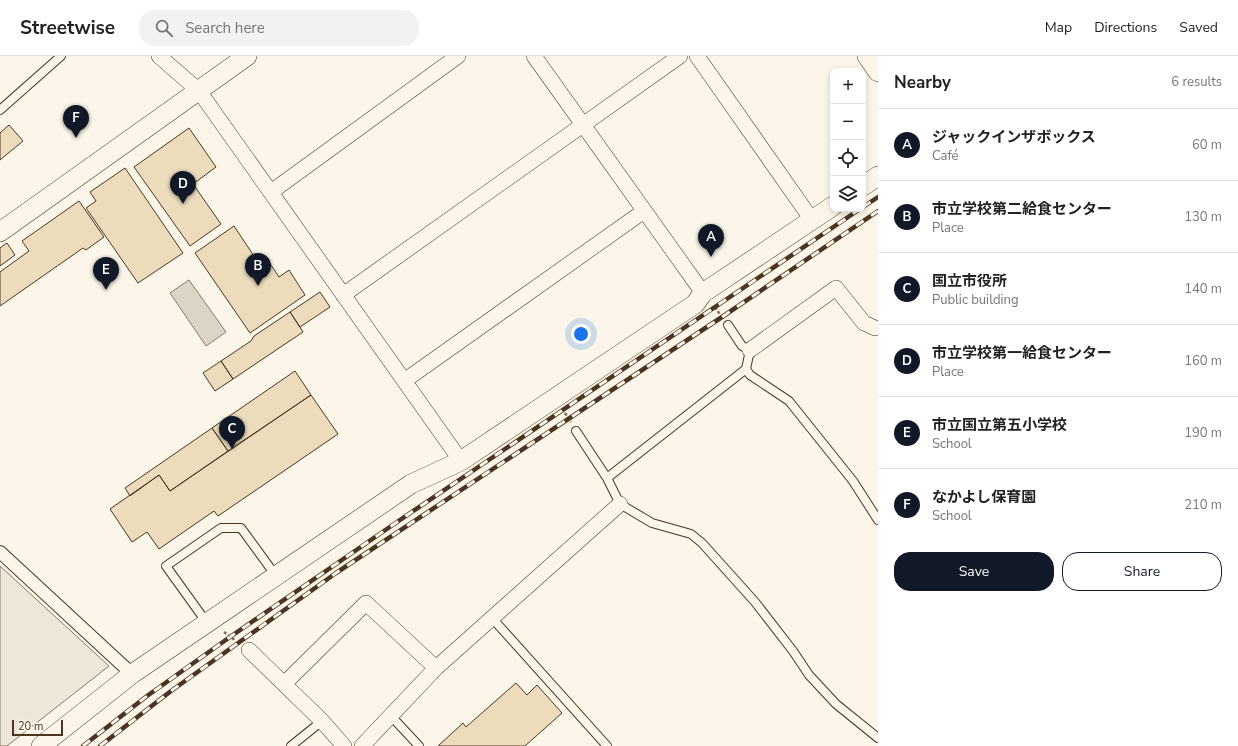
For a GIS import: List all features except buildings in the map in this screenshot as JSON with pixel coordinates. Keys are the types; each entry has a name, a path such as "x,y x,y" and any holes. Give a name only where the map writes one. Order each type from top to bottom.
{"street":[{"path":"159,56 199,91 461,461"},
{"path":"0,232 247,56"},
{"path":"271,192 458,56"},
{"path":"534,56 703,293"},
{"path":"344,295 680,56"},
{"path":"697,56 812,220"},
{"path":"867,56 878,72"},
{"path":"866,184 878,176"},
{"path":"41,746 132,674 208,622 411,484 461,461 555,399 695,304 703,293 830,208"},
{"path":"404,381 644,211"},
{"path":"750,350 836,288 864,323 876,330"},
{"path":"362,746 436,668 620,504"},
{"path":"0,552 132,674"},
{"path":"285,684 366,604 436,668"},
{"path":"249,650 322,721 344,746"}],"lane":[{"path":"0,110 61,56"},
{"path":"607,478 746,368 750,350 742,346 728,325"},
{"path":"746,368 750,374 789,401 853,481 878,520"},
{"path":"576,431 607,478 620,504 652,523 691,534 702,543 755,602 793,651 809,675 836,704 878,738"},
{"path":"208,622 166,566 221,528 241,528 276,576"},
{"path":"492,618 607,746"},
{"path":"391,716 419,746"},
{"path":"290,746 322,721"}],"path":[{"path":"703,293 728,325"},
{"path":"555,399 576,431"},
{"path":"208,622 249,650"}],"shaded area":[{"path":"189,280 226,332 206,346 170,293"},
{"path":"0,566 109,666 7,746 0,746"}],"railway":[{"path":"866,205 878,197"},
{"path":"100,746 171,691 336,573 722,317 878,211"},
{"path":"83,746 147,696 230,637 397,522 856,212"}],"place":[{"name":"なかよし保育園","path":"76,138"},
{"name":"市立学校第一給食センター","path":"183,204"},
{"name":"ジャックインザボックス","path":"711,257"},
{"name":"市立学校第二給食センター","path":"258,286"},
{"name":"市立国立第五小学校","path":"106,290"},
{"name":"国立市役所","path":"232,449"}]}
